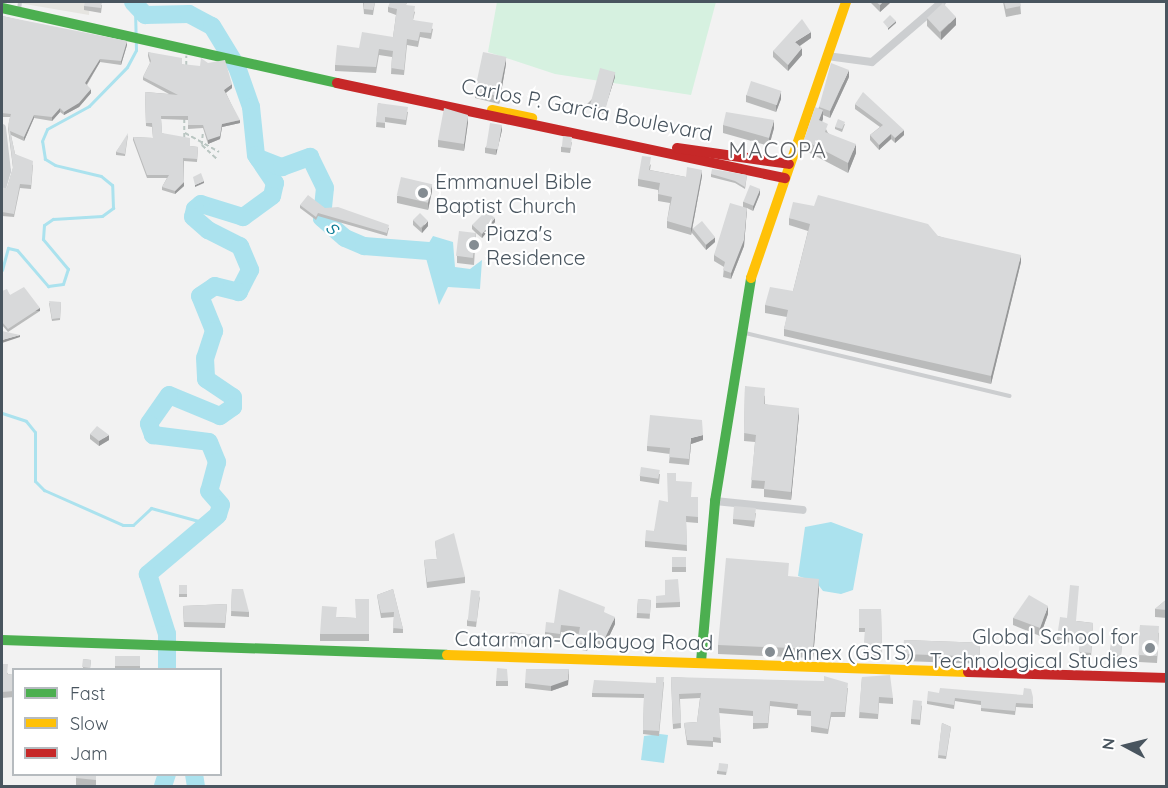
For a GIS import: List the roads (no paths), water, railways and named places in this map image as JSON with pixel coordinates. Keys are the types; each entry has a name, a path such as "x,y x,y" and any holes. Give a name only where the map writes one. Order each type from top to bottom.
{"main road":[{"path":"701,662 715,501 738,332 784,178 846,2"},
{"name":"Carlos P. Garcia Boulevard","path":"2,8 19,6 120,34 257,62 405,97 680,152 784,178"},
{"name":"Carlos P. Garcia Boulevard","path":"680,152 789,164"},
{"name":"Catarman-Calbayog Road","path":"2,640 1167,678"}],"street":[{"path":"827,56 872,62 942,2"},
{"path":"2,128 7,171 2,188"},
{"path":"715,501 803,510"}],"lane":[{"path":"738,332 1010,396"}],"water":[{"path":"433,236 453,242 455,267 470,269 482,260 480,289 448,287 439,305 424,251"},
{"path":"831,522 863,534 853,590 841,594 823,591 816,582 798,576 805,527"},
{"path":"668,735 664,763 641,760 644,736"}],"waterway":[{"path":"133,2 145,15 189,14 212,26 237,67 251,107 256,155 275,183 272,196 243,217 201,204 195,209 193,217 208,230 240,246 250,270 239,292 215,286 200,296 214,331 205,358 206,379 233,397 233,407 220,416 169,395 149,424 153,435 209,442 217,462 209,491 221,505 218,515 148,574 167,634 167,668"},
{"path":"2,270 8,248 17,250 48,286 63,284 68,269 43,239 44,225 53,219 102,216 113,208 112,185 101,176 55,165 45,159 42,141 47,129 89,106 127,67 136,50 135,9"},
{"name":"s","path":"258,158 282,167 310,157 325,188 322,218 345,238 364,246 429,251"},
{"path":"2,413 26,421 35,432 35,481 44,490 123,525 133,525 151,508 206,523"},
{"path":"163,786 166,776"},
{"path":"194,776 196,786"}],"place":[{"name":"Emmanuel Bible Baptist Church","path":"423,193"},
{"name":"Piaza's Residence","path":"474,245"},
{"name":"Global School for Technological Studies","path":"1150,648"},
{"name":"Annex (GSTS)","path":"770,652"}],"district":[{"name":"MACOPA","path":"778,151"}]}
